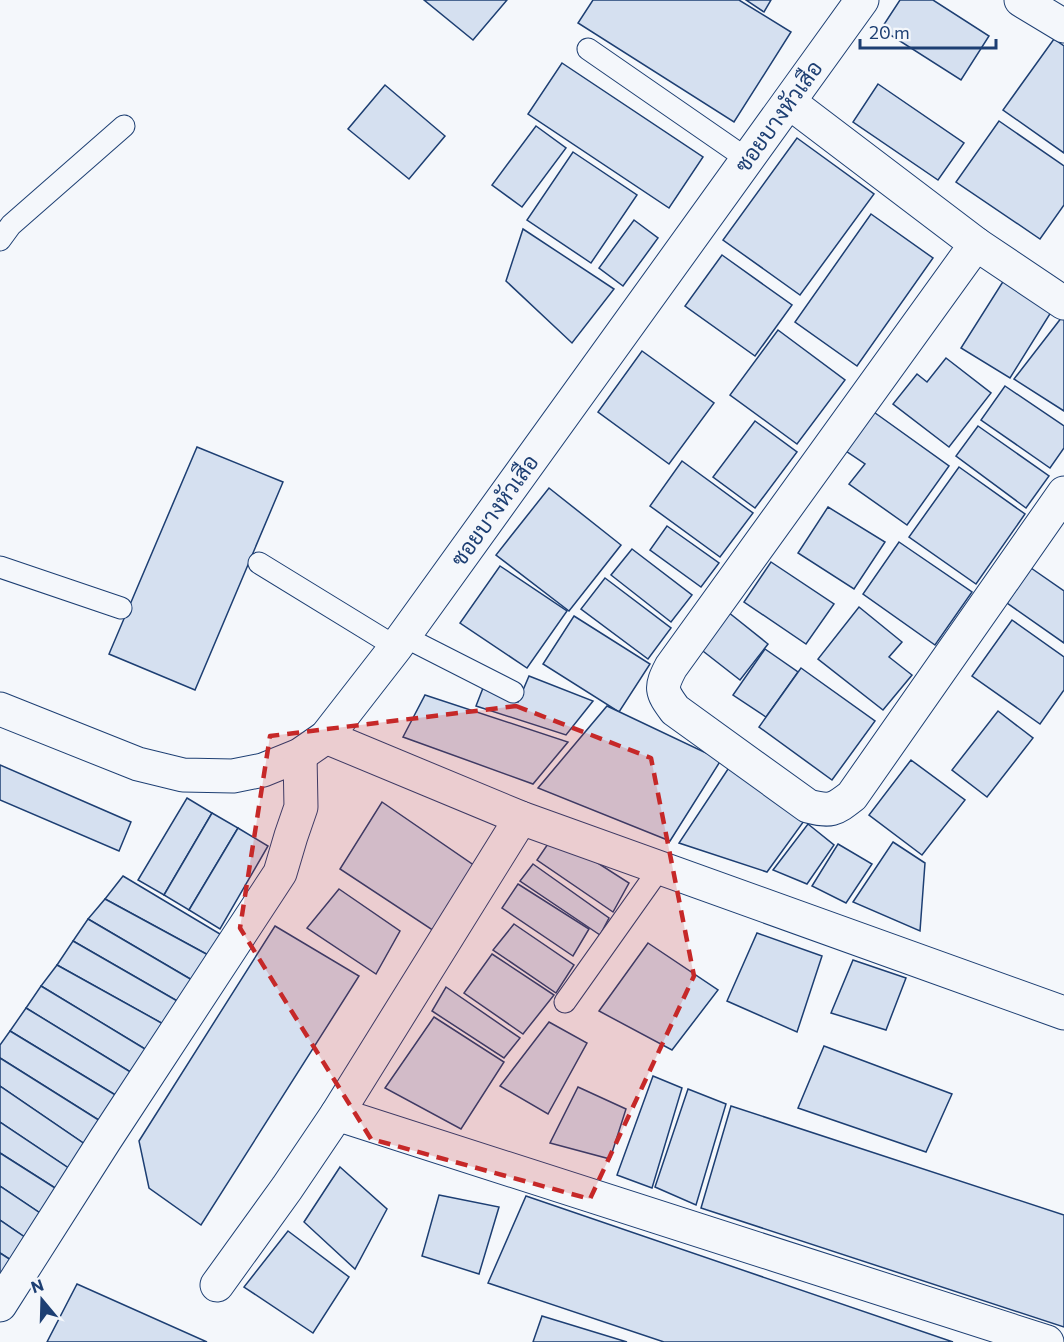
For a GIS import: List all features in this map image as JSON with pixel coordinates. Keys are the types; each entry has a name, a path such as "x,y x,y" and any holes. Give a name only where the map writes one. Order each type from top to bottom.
{"street":[{"name":"ซอยบางหัวเสือ","path":"313,746 400,642 862,0"},
{"path":"1021,0 1064,26"},
{"path":"789,102 976,244 1064,303"},
{"path":"976,244 671,667 663,682 664,695 675,710 808,806 825,810 839,806 852,796 1064,492"},
{"path":"0,709 138,764 183,775 233,776 263,770 313,746 660,867 1064,1013"},
{"path":"0,1305 280,873 301,807 313,746"},
{"path":"217,1286 337,1113 521,818"},
{"path":"337,1113 1047,1342"}],"lane":[{"path":"588,49 747,159"},
{"path":"0,240 11,225 124,126"},
{"path":"259,563 400,642 513,692"},
{"path":"0,567 121,608"},
{"path":"565,1002 660,867"}],"highlighted area":[{"path":"516,706 651,758 694,976 590,1199 371,1139 240,928 270,736"}],"building":[{"path":"424,0 507,0 473,40"},
{"path":"593,0 739,0 791,32 734,122 578,23"},
{"path":"746,0 771,0 764,12"},
{"path":"900,0 933,0 989,36 961,80 881,29"},
{"path":"1054,39 1064,46 1064,153 1003,110"},
{"path":"562,63 703,157 669,208 528,114"},
{"path":"878,84 964,143 938,180 853,122"},
{"path":"385,85 445,136 409,179 348,129"},
{"path":"999,121 1064,166 1064,205 1040,239 956,182"},
{"path":"536,126 566,148 522,207 492,185"},
{"path":"797,138 874,194 800,295 723,240"},
{"path":"573,152 637,195 591,263 527,220"},
{"path":"871,214 933,258 857,366 795,322"},
{"path":"634,220 658,238 623,286 599,268"},
{"path":"523,229 614,289 572,343 506,281"},
{"path":"722,255 792,305 755,356 685,306"},
{"path":"1004,280 1053,309 1010,378 961,348"},
{"path":"1062,317 1064,318 1064,411 1014,379"},
{"path":"778,330 845,380 797,444 730,395"},
{"path":"642,351 714,403 669,464 598,412"},
{"path":"946,358 991,393 949,447 893,404 917,374 927,382"},
{"path":"1005,386 1064,426 1064,448 1050,468 981,420"},
{"path":"871,410 949,466 907,525 849,484 865,464 843,449"},
{"path":"755,421 797,452 755,508 713,477"},
{"path":"978,426 1049,476 1026,508 956,456"},
{"path":"197,447 283,482 195,690 109,654"},
{"path":"682,461 753,513 720,557 650,506"},
{"path":"959,467 1025,514 976,584 909,537"},
{"path":"549,488 621,545 569,611 496,555"},
{"path":"828,507 885,542 854,589 798,553"},
{"path":"667,526 719,563 701,587 650,550"},
{"path":"899,542 972,592 935,645 863,594"},
{"path":"632,549 692,595 671,622 611,575"},
{"path":"771,562 834,604 806,644 744,602"},
{"path":"500,566 567,611 527,668 460,623"},
{"path":"1031,568 1064,591 1064,643 1007,603"},
{"path":"605,578 671,628 648,659 581,609"},
{"path":"859,607 902,642 889,657 912,675 883,710 818,659"},
{"path":"728,612 768,644 740,680 699,648"},
{"path":"574,616 650,664 619,712 543,664"},
{"path":"1012,620 1064,657 1064,690 1040,724 972,676"},
{"path":"765,649 798,672 766,717 733,695"},
{"path":"801,668 875,721 832,780 759,727"},
{"path":"529,676 593,701 566,735 476,706 483,688 518,702"},
{"path":"425,695 568,742 533,784 403,737"},
{"path":"607,706 721,760 670,841 538,788"},
{"path":"998,711 1033,738 987,797 952,770"},
{"path":"911,760 965,800 922,855 869,815"},
{"path":"732,763 804,821 767,872 679,843"},
{"path":"0,765 131,822 119,851 0,800"},
{"path":"187,798 212,813 164,895 138,880"},
{"path":"382,802 475,866 434,931 340,869"},
{"path":"212,813 238,828 189,910 164,895"},
{"path":"808,824 834,845 807,884 773,870"},
{"path":"238,828 268,846 220,929 189,910"},
{"path":"554,835 629,883 613,912 537,860"},
{"path":"893,842 925,863 920,931 853,902"},
{"path":"838,844 872,864 846,903 812,886"},
{"path":"533,864 609,918 600,935 520,881"},
{"path":"123,876 225,937 210,956 105,899"},
{"path":"518,884 589,929 573,956 502,908"},
{"path":"339,889 400,931 376,974 307,928"},
{"path":"105,899 210,956 192,980 88,919"},
{"path":"88,919 192,980 179,1002 73,941"},
{"path":"514,924 574,965 556,993 493,950"},
{"path":"275,926 359,976 201,1225 149,1188 139,1141"},
{"path":"757,933 822,956 797,1032 727,1001"},
{"path":"73,941 179,1002 165,1025 57,965"},
{"path":"648,943 718,990 672,1050 599,1011"},
{"path":"492,954 554,995 523,1034 464,993"},
{"path":"853,960 906,978 886,1030 831,1013"},
{"path":"57,965 165,1025 150,1052 41,986"},
{"path":"41,986 150,1052 137,1076 26,1008"},
{"path":"446,987 520,1038 504,1058 432,1011"},
{"path":"26,1008 137,1076 122,1099 10,1031"},
{"path":"434,1017 504,1062 461,1129 385,1088"},
{"path":"549,1022 587,1043 548,1114 500,1086"},
{"path":"10,1031 122,1099 105,1124 0,1058 0,1045"},
{"path":"824,1046 952,1094 926,1152 798,1108"},
{"path":"0,1058 105,1124 92,1149 0,1086"},
{"path":"653,1076 682,1088 652,1188 617,1175"},
{"path":"0,1086 92,1149 76,1173 0,1122"},
{"path":"578,1087 626,1109 610,1159 550,1143"},
{"path":"688,1089 726,1104 696,1205 655,1187"},
{"path":"731,1106 1064,1215 1064,1327 701,1208"},
{"path":"0,1122 76,1173 63,1193 0,1153"},
{"path":"0,1153 63,1193 46,1217 0,1186"},
{"path":"340,1167 387,1209 355,1269 304,1222"},
{"path":"0,1186 46,1217 29,1240 0,1220"},
{"path":"439,1195 499,1207 479,1274 422,1256"},
{"path":"526,1196 953,1342 664,1342 488,1283"},
{"path":"0,1220 29,1240 14,1262 0,1253"},
{"path":"288,1231 349,1277 313,1333 244,1287"},
{"path":"0,1253 14,1262 0,1285"},
{"path":"77,1284 207,1342 47,1342"},
{"path":"542,1316 627,1342 533,1342"}]}
